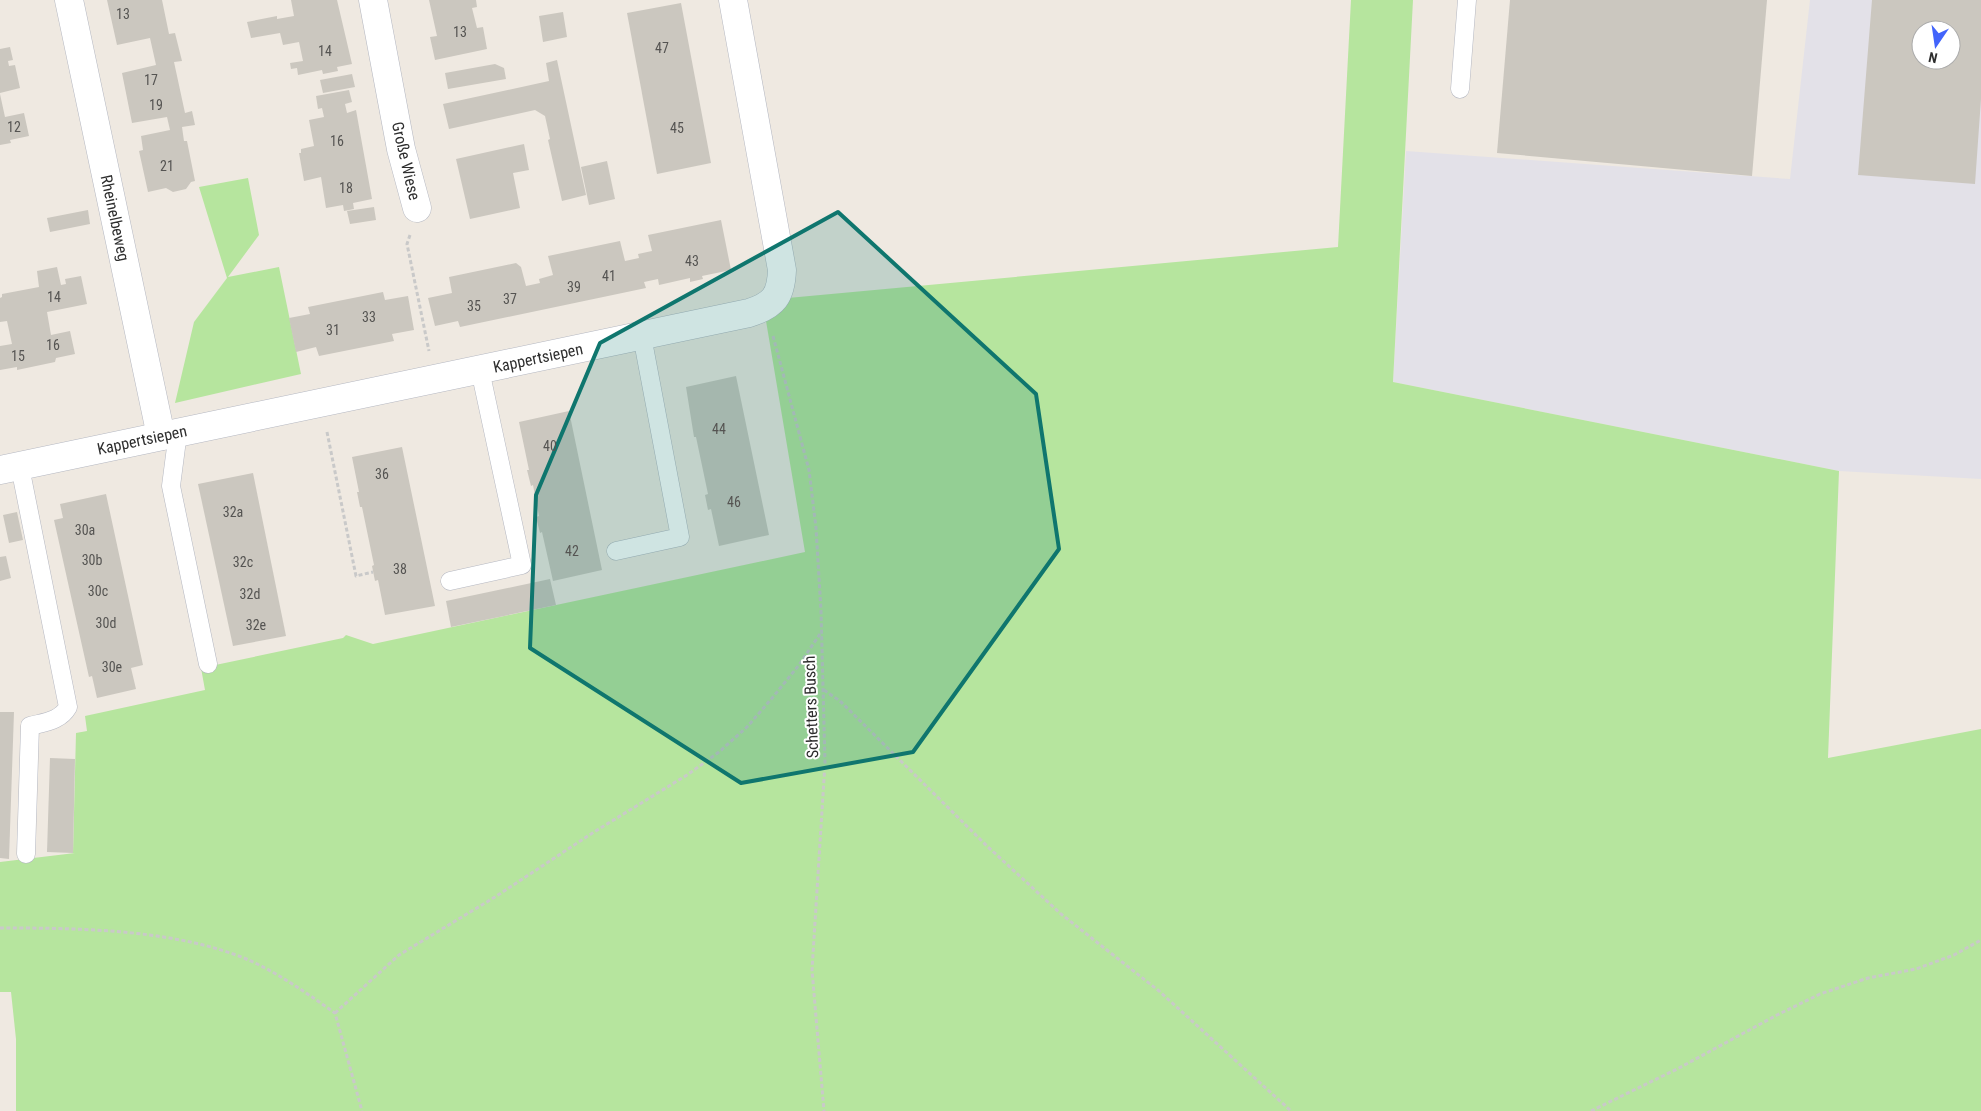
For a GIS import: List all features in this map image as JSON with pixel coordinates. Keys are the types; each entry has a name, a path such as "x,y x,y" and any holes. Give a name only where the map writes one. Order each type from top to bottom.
{"street":[{"name":"Rheinelbeweg","path":"69,0 170,434"},
{"name":"Große Wiese","path":"373,0 402,149 417,208"},
{"path":"733,0 782,270 782,285 775,297 765,308"},
{"name":"Kappertsiepen","path":"10,469 321,402 749,314 765,308"}],"lane":[{"path":"1460,89 1467,0"},
{"path":"616,551 680,537 642,336"},
{"path":"450,580 522,565 480,370"},
{"path":"170,434 171,486 208,664"},
{"path":"10,469 68,707 63,716 52,721 30,726 26,854"}],"path":[{"name":"Große Wiese","path":"417,208 407,244 435,379"},
{"name":"Schetters Busch","path":"765,308 809,470 816,528 824,690 824,800 812,970 824,1111"},
{"path":"321,402 356,576 374,572"},
{"path":"335,1013 399,955 495,897 720,752 747,727 773,697 799,665 821,633"},
{"path":"824,690 840,701 987,846 1061,914 1159,991 1291,1111"},
{"path":"0,928 51,928 150,935 203,944 250,961 278,975 335,1013 362,1111"},
{"path":"1591,1111 1679,1068 1776,1015 1820,994 1868,978 1916,969 1954,955 1981,940"}],"highlighted area":[{"path":"838,212 1036,394 1059,549 913,752 741,783 530,648 536,495 600,343"}],"shaded area":[{"path":"1810,0 1981,0 1981,479 1839,471 1393,382 1406,151 1790,179"}],"green space":[{"path":"1351,0 1413,0 1393,382 1839,471 1828,758 1981,729 1981,1111 16,1111 16,1039 11,992 0,992 0,862 75,853 73,853 76,733 87,731 85,716 205,690 201,668 343,638 346,635 373,644 805,552 765,315 777,299 1338,247"},
{"path":"248,178 259,235 228,277 279,267 301,374 175,403 194,322 227,278 199,187"}],"building":[{"path":"107,0 162,0 169,34 175,33 182,61 174,62 185,113 192,111 195,125 182,127 184,141 187,141 195,181 191,182 186,189 173,192 166,188 148,192 139,151 143,150 141,136 170,130 167,117 132,123 122,73 156,65 150,38 117,45"},
{"path":"291,0 337,0 352,64 337,67 338,71 323,74 322,70 298,75 297,68 291,69 290,63 303,61 299,42 283,45 280,33 251,38 247,22 277,16 277,19 294,16"},
{"path":"429,0 476,0 477,7 472,8 477,28 483,27 487,49 435,60 430,37 437,36"},
{"path":"1510,0 1767,0 1752,176 1497,153"},
{"path":"1872,0 1981,0 1981,99 1975,184 1858,175"},
{"path":"681,3 711,163 657,174 627,13"},
{"path":"563,12 567,37 543,42 539,16"},
{"path":"10,47 13,60 8,61 9,66 15,65 20,88 0,93 0,49"},
{"path":"557,60 586,195 562,201 548,140 550,139 545,116 535,110 449,129 443,104 549,81 546,63"},
{"path":"495,64 504,68 506,79 448,89 445,73"},
{"path":"352,74 355,87 323,93 320,80"},
{"path":"349,90 352,102 345,104 347,113 356,110 372,199 353,203 354,209 344,211 343,205 326,208 321,177 304,181 299,153 301,153 301,149 314,146 309,120 324,117 322,108 318,109 316,96"},
{"path":"0,94 5,117 24,113 29,136 10,140 11,143 0,145"},
{"path":"524,144 529,170 513,173 520,208 470,219 456,159"},
{"path":"607,161 615,199 589,205 581,167"},
{"path":"374,207 376,220 350,224 347,211"},
{"path":"88,210 90,224 50,232 47,218"},
{"path":"721,220 731,270 702,276 703,279 690,282 690,278 659,285 658,279 644,282 646,288 460,327 458,321 435,326 428,298 452,293 449,277 516,263 521,267 526,286 540,283 539,279 553,275 548,256 620,241 625,261 639,258 638,254 652,251 648,235"},
{"path":"57,267 61,285 66,284 65,279 81,276 87,304 47,312 51,335 70,331 75,354 56,358 55,362 17,370 17,367 0,370 0,346 12,344 7,321 0,322 0,298 2,294 39,287 37,271"},
{"path":"383,292 385,300 408,296 414,330 392,334 394,341 319,356 316,347 296,352 289,318 310,314 308,307"},
{"path":"736,376 769,535 719,546 711,509 708,510 705,495 708,494 696,437 694,437 686,387"},
{"path":"569,411 602,570 553,581 542,532 540,533 536,517 539,516 533,485 531,486 527,470 529,470 519,422"},
{"path":"402,447 435,606 385,615 378,580 375,581 372,566 374,565 362,507 360,507 352,457"},
{"path":"253,473 286,636 233,646 198,484"},
{"path":"106,494 143,665 131,668 136,689 97,698 92,676 89,677 54,520 63,518 60,504"},
{"path":"17,512 23,540 9,543 3,515"},
{"path":"6,556 11,578 0,581 0,557"},
{"path":"550,579 556,605 451,627 446,601"},
{"path":"0,712 14,712 9,859 0,858"},
{"path":"50,758 75,759 73,853 47,852"}]}
